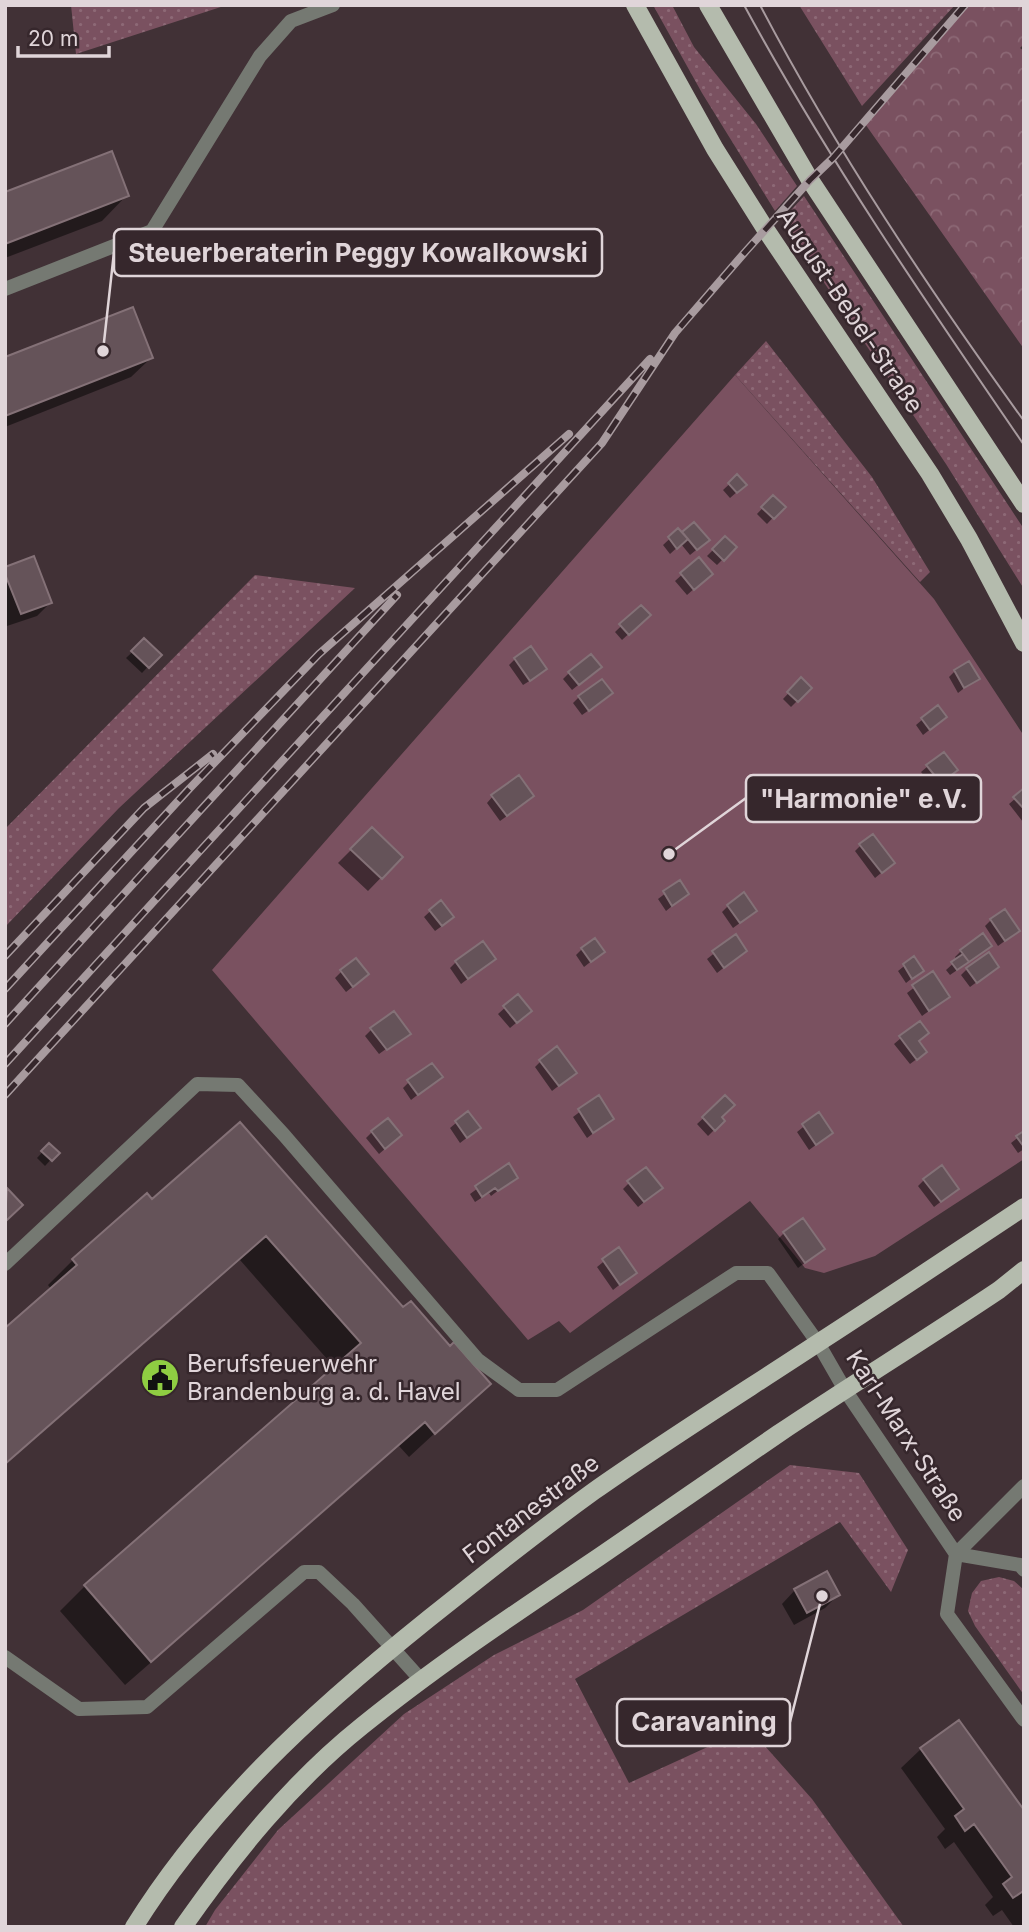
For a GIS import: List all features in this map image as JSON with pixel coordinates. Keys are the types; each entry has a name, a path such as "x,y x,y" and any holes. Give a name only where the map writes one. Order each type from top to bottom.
{"main road":[{"name":"August-Bebel-Straße","path":"635,5 715,149 766,230 930,474 969,539 1024,643"},
{"name":"August-Bebel-Straße","path":"708,5 810,180 1024,504"},
{"name":"Fontanestraße","path":"134,1927 215,1814 307,1720 392,1647 592,1493 745,1388 1024,1207"},
{"path":"183,1927 218,1877 298,1786 361,1726 421,1680 845,1390 968,1311 1024,1270"}],"street":[{"path":"5,289 152,231 260,56 291,21 333,5"},
{"name":"Karl-Marx-Straße","path":"5,1264 197,1084 238,1086 284,1135 478,1360 519,1390 557,1391 736,1273 768,1273 818,1343 845,1390 956,1554 947,1614 1024,1720"},
{"path":"956,1554 1024,1486"},
{"name":"Karl-Marx-Straße","path":"956,1554 1020,1565 1024,1570"},
{"path":"5,1657 79,1709 147,1707 304,1572 320,1572 353,1604 421,1680"}],"green space":[{"path":"71,5 227,5 76,54"},
{"path":"653,5 672,5 694,47 756,124 797,186 775,211 702,93"},
{"path":"799,5 955,5 862,106"},
{"path":"965,5 1024,5 1024,44 1020,48 1024,51 1024,349 863,121"},
{"path":"804,196 1024,529 1024,589 946,464 782,220"},
{"path":"766,341 872,477 930,572 920,582 735,375"},
{"path":"735,375 934,599 1024,736 1024,1159 875,1256 824,1273 805,1268 750,1201 570,1333 559,1321 528,1340 212,970"},
{"path":"255,575 355,588 119,808 5,927 5,829"},
{"path":"790,1465 859,1473 908,1550 891,1592 840,1522 575,1679 629,1783 749,1728 812,1799 904,1927 205,1927 215,1910 278,1830 404,1714 494,1655 583,1610"},
{"path":"999,1577 1014,1581 1024,1590 1024,1695 975,1626 968,1611 972,1593 981,1581"}],"building":[{"path":"112,151 129,196 5,244 5,192"},
{"path":"133,307 153,358 5,416 5,357"},
{"path":"737,474 747,485 737,493 728,483"},
{"path":"773,495 786,507 774,519 761,507"},
{"path":"694,522 710,540 697,550 682,532"},
{"path":"678,528 688,539 677,549 668,537"},
{"path":"725,536 737,547 724,561 712,549"},
{"path":"34,556 52,603 21,614 5,574 5,567"},
{"path":"699,557 713,574 694,590 680,573"},
{"path":"641,605 651,615 629,635 619,624"},
{"path":"144,638 162,655 149,668 131,651"},
{"path":"531,646 547,669 530,681 514,658"},
{"path":"591,654 602,667 579,685 568,672"},
{"path":"969,661 980,679 964,688 954,670"},
{"path":"801,677 812,688 798,702 787,692"},
{"path":"602,679 613,693 589,711 578,696"},
{"path":"938,705 947,717 930,730 921,718"},
{"path":"944,752 958,770 941,783 926,765"},
{"path":"519,775 534,796 507,816 491,795"},
{"path":"1024,788 1024,809 1013,797"},
{"path":"372,827 403,857 382,879 350,849"},
{"path":"873,834 895,863 882,873 859,844"},
{"path":"680,880 689,894 672,906 663,891"},
{"path":"744,892 757,911 740,923 727,905"},
{"path":"441,900 454,917 442,926 429,910"},
{"path":"1005,909 1020,931 1005,941 990,919"},
{"path":"983,933 992,946 969,962 960,950"},
{"path":"736,934 747,951 724,968 712,951"},
{"path":"595,938 605,952 591,962 581,948"},
{"path":"483,941 496,959 468,979 455,961"},
{"path":"989,952 999,967 977,983 966,968"},
{"path":"963,954 969,962 957,970 951,962"},
{"path":"914,956 924,971 912,979 903,964"},
{"path":"356,958 369,974 353,987 340,970"},
{"path":"933,971 950,997 929,1011 912,985"},
{"path":"518,994 532,1011 517,1023 503,1006"},
{"path":"394,1011 411,1034 387,1050 370,1028"},
{"path":"920,1021 929,1033 919,1041 927,1052 917,1060 899,1036"},
{"path":"557,1046 577,1073 559,1086 539,1060"},
{"path":"432,1063 443,1077 418,1095 407,1080"},
{"path":"599,1095 614,1119 593,1133 578,1109"},
{"path":"725,1095 735,1105 722,1117 725,1121 715,1131 702,1117"},
{"path":"468,1111 481,1128 467,1138 455,1121"},
{"path":"819,1112 833,1133 816,1145 802,1124"},
{"path":"388,1118 402,1135 385,1149 371,1131"},
{"path":"240,1122 403,1307 411,1301 450,1346 454,1342 491,1384 435,1434 425,1422 151,1662 84,1585 361,1343 266,1236 5,1464 5,1328 77,1265 72,1259 147,1193 152,1199"},
{"path":"1024,1131 1024,1147 1016,1136"},
{"path":"49,1143 60,1153 52,1161 41,1151"},
{"path":"509,1163 518,1178 498,1191 495,1188 482,1197 475,1186"},
{"path":"942,1165 959,1189 941,1202 923,1179"},
{"path":"646,1167 663,1188 644,1202 627,1181"},
{"path":"7,1188 23,1205 7,1220 5,1219"},
{"path":"803,1218 825,1249 805,1263 783,1232"},
{"path":"619,1247 637,1273 620,1285 602,1259"},
{"path":"827,1571 840,1595 807,1613 794,1589"},
{"path":"959,1720 1024,1810 1024,1893 1013,1898 1003,1884 1012,1877 974,1824 965,1831 955,1816 964,1809 920,1748"}],"tram line":[{"path":"744,5 843,174 1024,445"},
{"path":"760,5 789,59 884,218 1024,421"}],"railway":[{"path":"5,1095 602,443 675,333 810,180 833,158 965,5"},
{"path":"5,1064 650,359"},
{"path":"5,989 190,788 319,654 569,434"},
{"path":"5,1024 397,595"},
{"path":"5,956 144,808 213,754"}],"place":[{"name":"Steuerberaterin Peggy Kowalkowski","path":"103,351"},
{"name":"\"Harmonie\" e.V.","path":"669,854"},
{"name":"Berufsfeuerwehr Brandenburg a. d. Havel","path":"160,1378"},
{"name":"Caravaning","path":"822,1596"}]}
